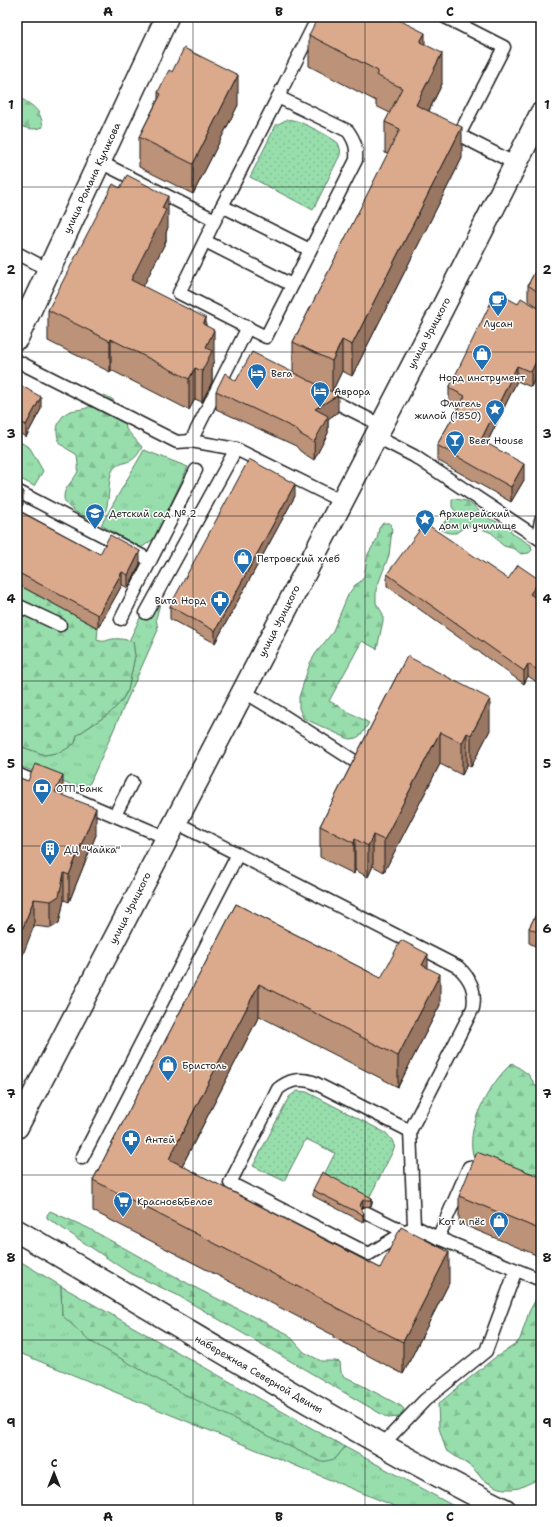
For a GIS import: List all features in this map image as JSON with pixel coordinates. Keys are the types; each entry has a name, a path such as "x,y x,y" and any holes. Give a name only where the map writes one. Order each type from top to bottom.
{"main road":[{"name":"улица Романа Куликова","path":"17,338 167,17"},
{"name":"улица Урицкого","path":"17,1127 541,114"},
{"name":"набережная Северной Двины","path":"17,1231 382,1445 461,1489 505,1510"}],"lane":[{"path":"278,96 348,132 355,143 357,151 356,160 266,337 179,292 222,206 318,17"},
{"path":"445,17 504,47 459,135 516,164"},
{"path":"100,162 215,220"},
{"path":"222,206 310,250"},
{"path":"205,241 292,285"},
{"path":"17,253 49,270"},
{"path":"190,441 248,328"},
{"path":"17,361 177,442 190,441 236,449 341,502"},
{"path":"317,393 378,430 414,456 539,539 541,520"},
{"path":"146,613 236,449"},
{"path":"121,619 196,470"},
{"path":"17,491 150,560"},
{"path":"17,605 60,625"},
{"path":"243,691 356,762"},
{"path":"17,774 115,815 171,830 238,854 458,968 466,975 474,992 473,1008 410,1131 410,1229"},
{"path":"115,815 132,782"},
{"path":"82,1158 238,854"},
{"path":"410,1131 313,1082 303,1079 293,1080 278,1089 230,1182 369,1254 410,1229"},
{"path":"438,1238 469,1168 498,1179"},
{"path":"367,1213 438,1238 541,1280"},
{"path":"382,1445 425,1400 486,1351 516,1270"}],"green space":[{"path":"17,96 38,111 43,127 33,129 17,125"},
{"path":"286,120 296,121 316,130 338,143 340,148 340,155 313,210 250,177 276,125"},
{"path":"104,395 112,399 118,405 125,420 126,429 142,447 137,456 128,462 116,466 113,470 111,474 106,510 102,517 97,520 88,519 76,512 65,502 65,490 78,471 77,455 61,444 58,438 57,429 60,419 67,413 90,407"},
{"path":"17,440 30,448 43,471 34,486 17,477"},
{"path":"144,450 188,467 155,538 141,548 101,525"},
{"path":"452,499 466,501 474,506 484,516 508,527 513,534 531,545 532,550 529,553 521,554 515,549 504,546 492,533 474,526 466,526 456,533 449,533 442,530 441,526 446,520 459,516 452,507"},
{"path":"383,523 390,523 392,530 389,555 376,590 376,603 383,614 377,649 362,641 329,701 369,723 359,736 349,739 303,718 299,708 299,697 310,663 332,633 348,595 355,585 364,577 368,554 377,539 379,528"},
{"path":"17,584 98,628 97,640 104,641 118,639 133,642 135,656 128,690 120,703 110,713 77,735 75,743 61,752 45,755 17,745"},
{"path":"150,597 160,604 156,618 158,630 90,783 85,787 73,786 17,765 17,745 45,755 61,752 75,743 77,735 110,713 120,703 128,690 135,656 133,642 129,641"},
{"path":"512,1063 528,1074 541,1093 541,1190 475,1161 472,1149 472,1136 480,1108 495,1083"},
{"path":"297,1091 307,1092 386,1133 392,1140 395,1147 367,1202 322,1179 335,1153 306,1139 284,1181 253,1166 289,1097"},
{"path":"50,1211 88,1228 198,1289 288,1334 304,1352 321,1361 340,1362 341,1372 344,1376 401,1406 404,1409 400,1417 388,1418 177,1295 128,1272 47,1218"},
{"path":"18,1260 61,1286 62,1315 335,1459 345,1447 461,1510 404,1510 17,1352"},
{"path":"61,1286 345,1447 335,1459 321,1462 180,1392 88,1340 62,1315"},
{"path":"541,1296 541,1478 519,1488 504,1489 496,1487 483,1480 473,1468 446,1450 439,1428 438,1404 493,1359 516,1344 520,1339 529,1312 536,1299"}],"building":[{"path":"318,17 393,17 425,33 420,42 442,53 416,105 462,127 352,345 342,340 332,361 293,342 400,129 385,122 402,88 376,75 378,71 309,35"},
{"path":"184,48 238,75 193,164 139,137 161,94 158,92 169,70 172,72"},
{"path":"127,175 168,196 162,208 166,210 131,280 206,318 203,324 214,330 206,347 212,351 202,371 195,368 189,379 111,339 110,341 48,310 113,184 120,188"},
{"path":"541,260 541,294 528,285"},
{"path":"496,292 518,304 521,298 541,309 541,351 531,372 517,366 481,440 524,464 511,487 437,445 465,396 449,388"},
{"path":"252,352 338,395 315,409 328,416 314,442 300,434 296,429 216,391 225,373 236,381"},
{"path":"22,386 41,397 26,425 17,420 17,396"},
{"path":"249,459 295,484 215,631 170,606"},
{"path":"17,488 23,491 17,503"},
{"path":"17,510 100,554 110,535 140,551 128,575 122,572 98,615 17,572"},
{"path":"425,523 508,579 518,565 540,580 530,594 541,602 541,672 528,664 524,671 387,574"},
{"path":"407,656 490,699 471,735 467,733 462,743 440,732 384,840 373,835 368,846 355,839 354,843 320,826"},
{"name":"ДЦ \"Чайка\"","path":"35,764 63,775 55,792 96,808 69,875 64,873 59,896 51,901 34,899 17,943 17,777 28,781"},
{"path":"236,904 381,978 401,940 428,954 422,965 440,974 398,1056 259,984 169,1159 380,1268 401,1227 449,1252 403,1342 93,1180"},
{"path":"541,905 541,934 529,928"},
{"path":"477,1152 541,1176 541,1230 459,1196"},
{"path":"322,1172 372,1198 371,1200 363,1200 361,1203 360,1207 364,1213 363,1215 313,1190"}],"place":[{"name":"Лусан","path":"498,317"},
{"name":"Норд инструмент","path":"482,371"},
{"name":"Вега","path":"257,390"},
{"name":"Аврора","path":"320,408"},
{"name":"Флигель жилой (1850)","path":"495,426"},
{"name":"Beer House","path":"455,457"},
{"name":"Детский сад № 2","path":"95,530"},
{"name":"Архиерейский дом и училище","path":"425,536"},
{"name":"Петровский хлеб","path":"243,575"},
{"name":"Вита Норд","path":"220,617"},
{"name":"ОТП Банк","path":"42,805"},
{"name":"ДЦ \"Чайка\"","path":"50,866"},
{"name":"Бристоль","path":"168,1082"},
{"name":"Антей","path":"131,1156"},
{"name":"Красное&Белое","path":"123,1218"},
{"name":"Кот и пёс","path":"499,1238"}]}
